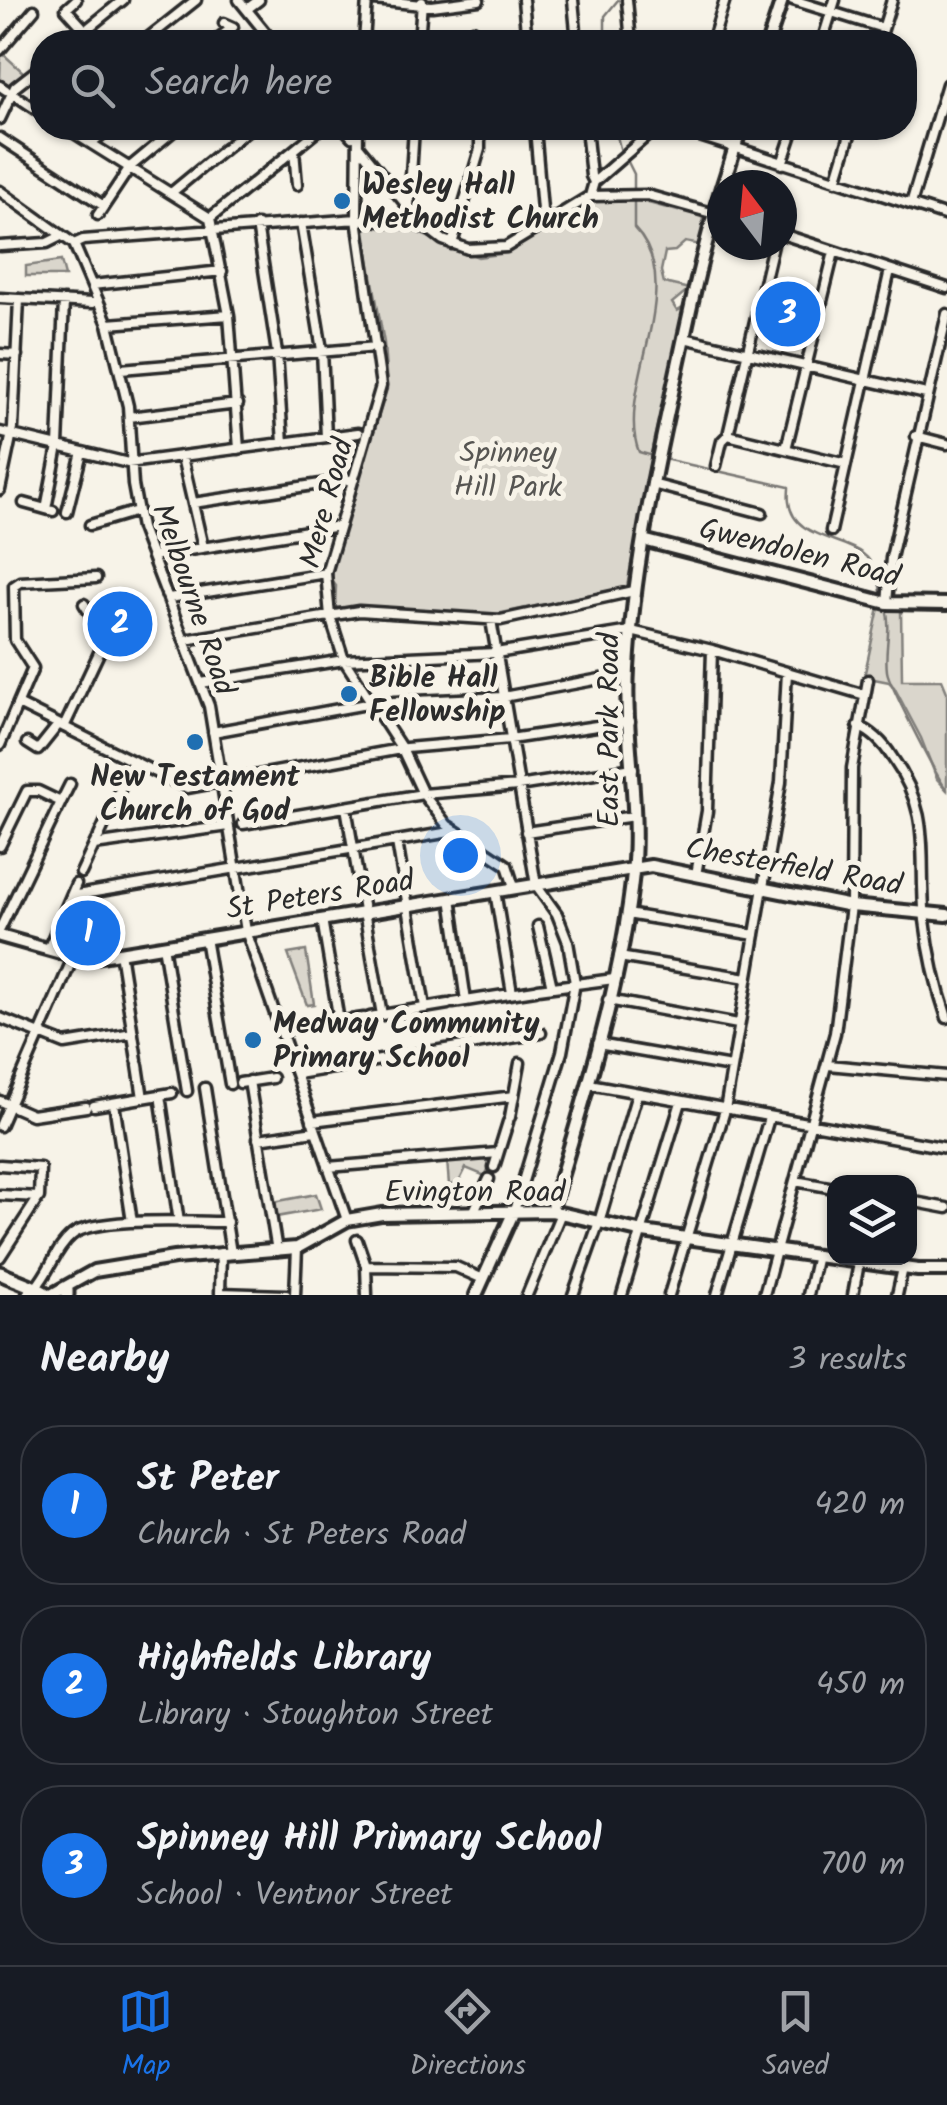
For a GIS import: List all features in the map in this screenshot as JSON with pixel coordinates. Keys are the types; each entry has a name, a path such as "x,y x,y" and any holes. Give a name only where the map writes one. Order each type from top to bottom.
{"main road":[{"path":"0,1272 30,1291 50,1295"}],"street":[{"path":"76,0 66,9 86,30 123,0"},
{"path":"156,30 183,4 196,0"},
{"path":"239,0 263,30"},
{"path":"247,10 260,0"},
{"path":"366,30 370,0 479,0"},
{"path":"523,0 526,30"},
{"path":"572,0 576,30"},
{"path":"628,0 630,30"},
{"path":"716,30 726,0"},
{"path":"772,30 782,0"},
{"path":"794,0 883,28 892,0"},
{"path":"826,30 836,0"},
{"path":"420,30 422,2"},
{"path":"0,50 34,10"},
{"path":"224,23 232,28 229,30"},
{"path":"6,90 16,88 30,76"},
{"path":"910,204 947,84"},
{"path":"6,90 30,105"},
{"path":"0,119 6,90"},
{"path":"0,138 101,211 130,167 163,140"},
{"path":"86,140 211,223 229,314 239,449"},
{"path":"91,143 95,140"},
{"path":"172,194 236,140"},
{"path":"211,223 306,140"},
{"name":"Mere Road","path":"359,140 357,219 381,386 326,573 330,616 344,660 402,749 422,794 456,832 506,865 514,887"},
{"path":"409,206 413,140"},
{"path":"452,244 480,140"},
{"path":"536,140 546,223"},
{"path":"587,140 594,182"},
{"path":"590,196 594,182 643,140"},
{"path":"715,140 947,216"},
{"name":"East Park Road","path":"727,170 737,140"},
{"path":"782,164 790,140"},
{"path":"836,182 848,140"},
{"path":"359,147 422,224 452,244 476,250 498,249 590,196 634,194 707,212"},
{"path":"294,150 297,186"},
{"path":"0,190 74,244 211,223 256,226 357,219 422,224"},
{"path":"301,222 322,350 326,438"},
{"path":"256,226 278,354 283,443"},
{"path":"0,246 52,242 60,237"},
{"path":"797,239 947,288"},
{"name":"Melbourne Road","path":"74,244 108,324 121,370 137,511 202,683 246,931 347,1220"},
{"path":"786,449 834,252"},
{"name":"East Park Road","path":"556,1212 627,914 634,816 627,674 634,591 652,484 707,255"},
{"path":"716,466 722,441 728,435 769,260"},
{"path":"831,531 890,270"},
{"path":"92,284 222,271"},
{"path":"0,298 92,302"},
{"path":"0,490 12,434 19,299"},
{"path":"24,503 50,510 58,446 64,301"},
{"path":"108,324 229,314"},
{"path":"885,603 916,436 947,314"},
{"path":"684,338 926,394"},
{"path":"121,370 377,347"},
{"path":"0,354 17,355"},
{"path":"129,417 238,404"},
{"path":"0,432 131,463 358,434"},
{"path":"728,435 846,464"},
{"path":"916,436 947,444"},
{"path":"68,512 82,452"},
{"path":"182,458 203,547"},
{"path":"193,503 354,479"},
{"path":"652,484 762,514"},
{"path":"90,525 137,511"},
{"path":"152,556 339,526"},
{"name":"Gwendolen Road","path":"643,540 885,603 947,604"},
{"path":"169,598 326,573"},
{"path":"0,745 3,730 32,673 32,663 17,646 14,586 20,582 96,578"},
{"path":"185,640 358,611 490,620 634,591"},
{"path":"0,600 13,600"},
{"path":"28,744 38,750 61,726 106,638 84,604"},
{"path":"476,1295 514,1211 542,1126 568,1030 574,984 563,928 555,908 536,885 490,620"},
{"path":"202,683 344,660 496,653 631,631 712,650 865,696"},
{"path":"696,875 706,811 712,650"},
{"path":"669,1295 725,1110 781,782 787,672"},
{"path":"213,732 372,703 503,698 627,674"},
{"path":"764,1295 813,1124 839,1012 851,906 850,811 858,726 868,680"},
{"path":"18,704 187,788 402,749 510,739 630,721"},
{"path":"858,726 885,746 914,796 925,846 924,914 936,983 947,1018"},
{"path":"81,872 133,761"},
{"path":"244,824 422,794 518,786 633,768"},
{"path":"0,929 70,784"},
{"path":"0,846 25,793 30,790 61,802"},
{"path":"346,806 382,1014"},
{"path":"526,832 634,816"},
{"path":"96,841 228,826"},
{"path":"71,896 456,832"},
{"path":"397,842 425,1007"},
{"name":"Chesterfield Road","path":"633,869 652,866 851,906 947,915"},
{"name":"St Peters Road","path":"73,958 633,869"},
{"path":"49,948 76,884"},
{"path":"495,891 512,993"},
{"path":"451,898 466,1000"},
{"path":"627,914 756,935"},
{"path":"322,919 339,1020"},
{"path":"538,926 552,987"},
{"path":"0,936 73,958 0,1126"},
{"path":"205,938 210,1087 226,1222 220,1294 286,1295"},
{"path":"163,945 210,1087 258,1139 277,1251"},
{"path":"120,952 144,1098"},
{"path":"619,957 747,978"},
{"path":"282,1030 614,979"},
{"path":"608,1000 738,1024"},
{"path":"516,1017 520,1036"},
{"path":"0,1018 65,1044 133,1034"},
{"path":"554,1031 568,1030"},
{"path":"297,1074 542,1033"},
{"path":"598,1044 731,1067"},
{"path":"494,1167 509,1120 520,1063"},
{"path":"828,1064 947,1076"},
{"path":"0,1101 32,1116 272,1078"},
{"path":"588,1084 947,1148"},
{"path":"572,1295 600,1222 638,1094"},
{"path":"160,1095 179,1222"},
{"path":"258,1139 314,1126 514,1096"},
{"path":"114,1102 132,1222"},
{"path":"622,1295 681,1102"},
{"path":"717,1295 768,1118"},
{"path":"328,1167 498,1153"},
{"path":"0,1165 40,1168 38,1196 0,1256"},
{"path":"474,1214 489,1179"},
{"path":"795,1181 827,1187"},
{"path":"0,1195 38,1196"},
{"path":"917,1202 947,1208"},
{"path":"527,1295 556,1212"},
{"name":"Evington Road","path":"50,1295 66,1291 104,1268 296,1248 347,1220 382,1214 556,1212 643,1232 827,1258"},
{"path":"30,1291 76,1231 132,1222 226,1222"},
{"path":"356,1240 366,1266 366,1295"},
{"path":"295,1295 296,1248"},
{"path":"808,1295 816,1256"},
{"path":"853,1295 859,1265"},
{"name":"Evington Road","path":"877,1265 947,1270"},
{"path":"366,1266 456,1267 483,1279"},
{"path":"897,1295 903,1268"}],"green space":[{"path":"1,52 24,73 9,85 0,79"},
{"name":"Spinney Hill Park","path":"619,199 703,214 701,245 685,242 675,251 665,252 661,271 664,283 689,289 672,303 677,311 684,311 654,439 627,587 497,614 335,607 334,560 387,389 384,343 364,231 368,226 411,230 478,257 508,253 574,210"},
{"path":"61,261 65,276 26,276 26,266"},
{"path":"879,608 901,610 902,680 942,680 947,692 947,790 937,779 894,687 889,682 864,677"},
{"path":"306,951 314,1004 307,1005 288,954"},
{"path":"493,1159 485,1176 466,1168 458,1184 449,1185 447,1160"},
{"path":"316,1194 321,1209 271,1218 268,1203"}],"waterway":[{"path":"605,30 605,16 618,0"},
{"path":"618,140 621,152"},
{"path":"626,158 634,174 634,228 650,252 655,279 654,308 634,427 639,452 656,457"},
{"path":"664,459 789,487 792,514 799,523 863,554 874,568 882,596"},
{"path":"886,608 889,679 947,790"}],"place":[{"name":"Wesley Hall Methodist Church","path":"342,201"},
{"name":"Spinney Hill Primary School","path":"788,314"},
{"name":"Highfields Library","path":"120,624"},
{"name":"Bible Hall Fellowship","path":"349,694"},
{"name":"New Testament Church of God","path":"195,742"},
{"name":"St Peter","path":"88,933"},
{"name":"Medway Community Primary School","path":"253,1040"}]}
